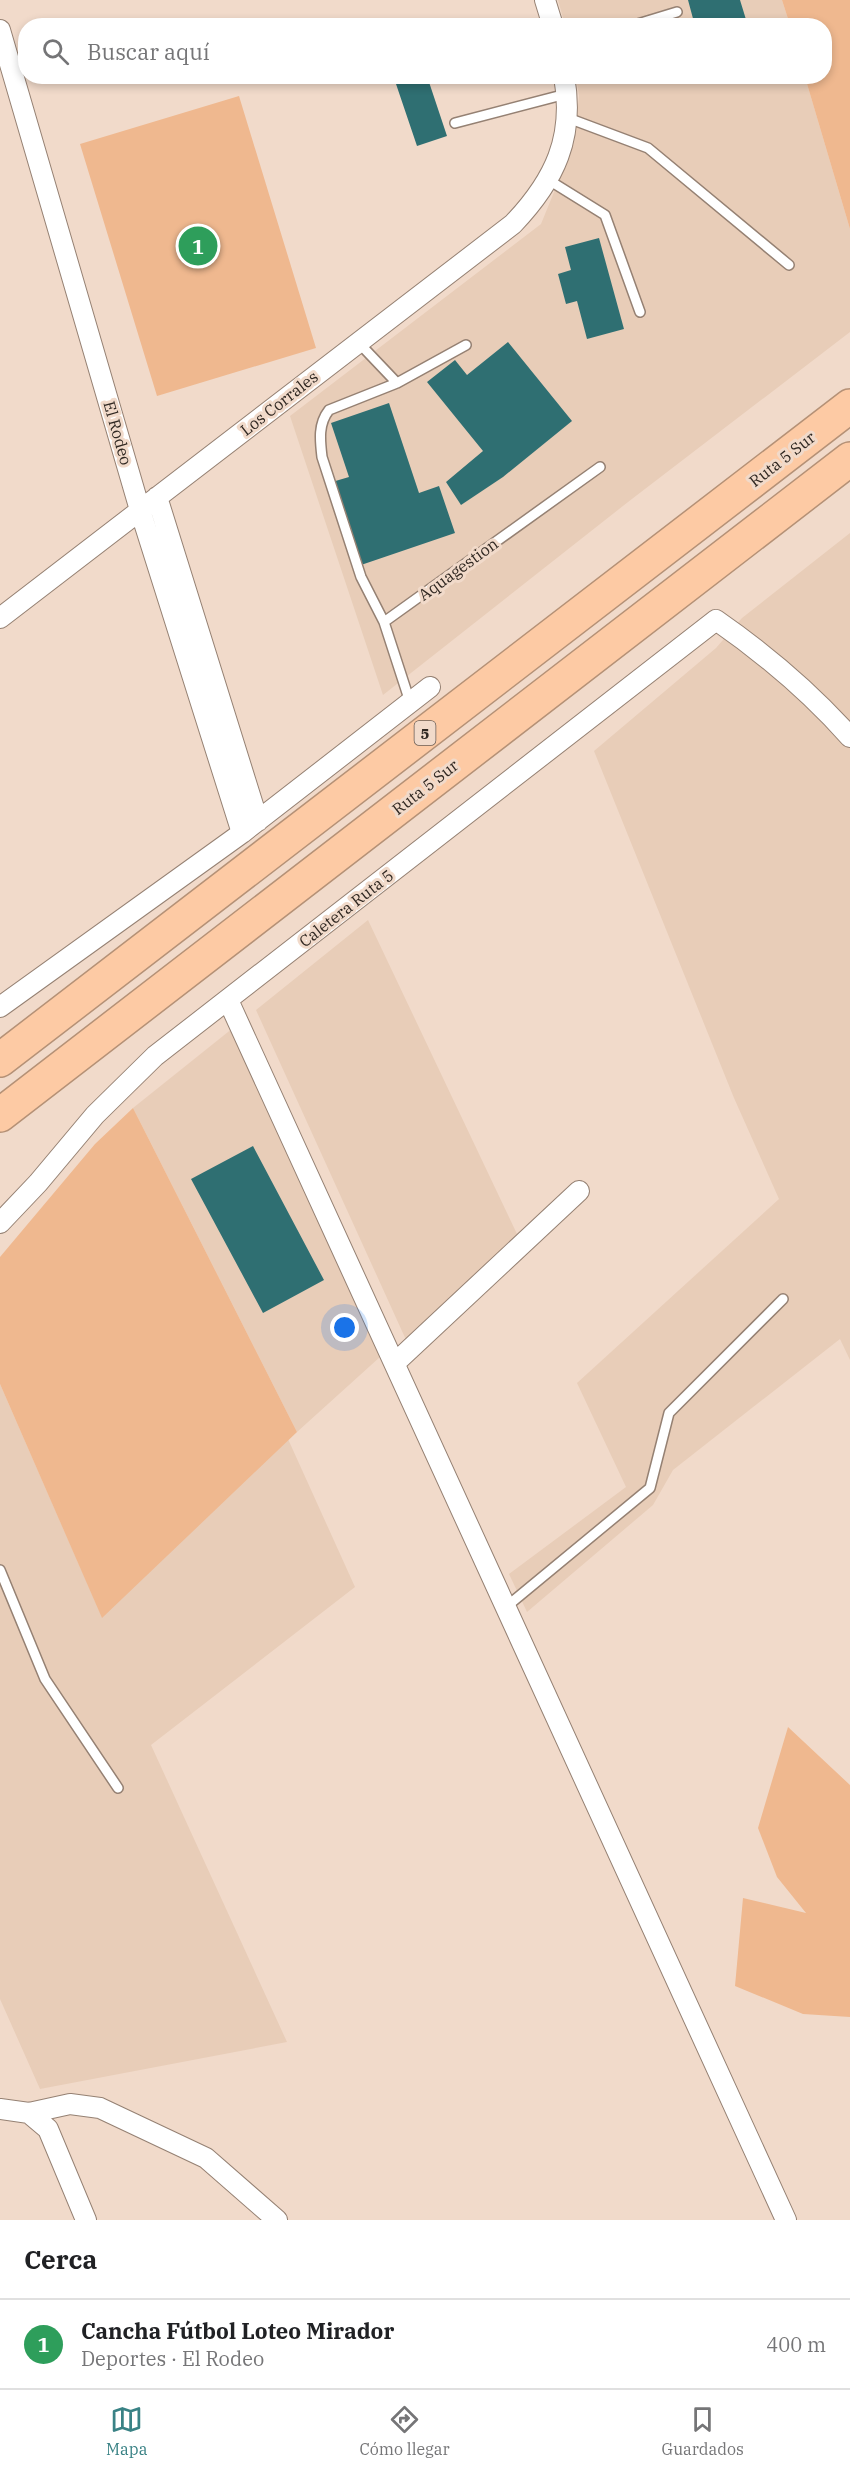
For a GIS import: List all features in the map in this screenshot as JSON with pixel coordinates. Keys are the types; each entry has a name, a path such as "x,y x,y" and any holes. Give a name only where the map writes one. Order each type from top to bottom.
{"highway":[{"name":"Ruta 5 Sur","path":"0,1060 850,406"},
{"name":"Ruta 5 Sur","path":"0,1115 850,459"}],"street":[{"path":"545,0 550,18"},
{"name":"El Rodeo","path":"0,30 140,510 242,833"},
{"name":"Los Corrales","path":"0,618 513,224 532,202 562,150 568,118 565,85"},
{"path":"157,497 258,821"},
{"name":"Caletera Ruta 5","path":"0,1222 38,1183 124,1084 182,1034 716,620 778,666 808,692 850,737"},
{"path":"0,1007 242,833 430,687"},
{"path":"228,1000 786,2220"},
{"path":"395,1363 579,1191"},
{"path":"0,2109 29,2113 70,2104 100,2108 206,2158 277,2220"},
{"path":"29,2113 48,2129 86,2220"}],"lane":[{"path":"657,18 677,12"},
{"path":"455,123 565,85"},
{"path":"568,118 648,148 789,265"},
{"path":"546,178 605,215 639,312"},
{"path":"358,342 397,383"},
{"path":"410,702 384,622 361,577 322,457 320,438 322,419 329,410 397,383 466,345"},
{"name":"Aquagestion","path":"384,622 600,467"},
{"path":"506,1607 650,1488 669,1413 783,1299"},
{"path":"0,1570 45,1679 118,1788"}],"shaded area":[{"path":"558,0 782,0 788,18 563,18"},
{"path":"782,0 850,0 850,229 807,84 832,84 832,18 788,18"},
{"path":"577,84 807,84 850,229 850,332 628,502 383,695 290,416 541,224 574,143 579,96"},
{"path":"239,96 316,348 157,396 80,144"},
{"path":"850,533 850,1360 840,1339 673,1470 653,1505 527,1612 509,1574 626,1487 577,1383 779,1199 734,1098 594,751 716,648 742,618"},
{"path":"368,920 517,1234 407,1342 256,1010"},
{"path":"238,1024 380,1357 297,1432 133,1108"},
{"path":"133,1108 297,1432 102,1618 0,1384 0,1257 95,1144"},
{"path":"0,1384 102,1617 288,1439 355,1587 151,1745 287,2042 40,2089 0,1999"},
{"path":"788,1727 850,1785 850,2017 803,2014 735,1986 743,1898 806,1913 777,1877 758,1828"}],"building":[{"path":"688,0 740,0 746,18 693,18"},
{"path":"396,84 430,84 447,136 417,146"},
{"path":"599,238 624,329 587,339 577,301 566,304 558,274 571,270 565,247"},
{"path":"508,342 572,421 503,477 461,505 446,482 483,451 427,382 455,360 467,375"},
{"path":"389,403 419,493 439,486 455,533 361,565 332,482 349,477 331,423"},
{"path":"253,1146 324,1280 263,1313 191,1179"}],"place":[{"name":"Cancha Fútbol Loteo Mirador","path":"198,246"}]}
